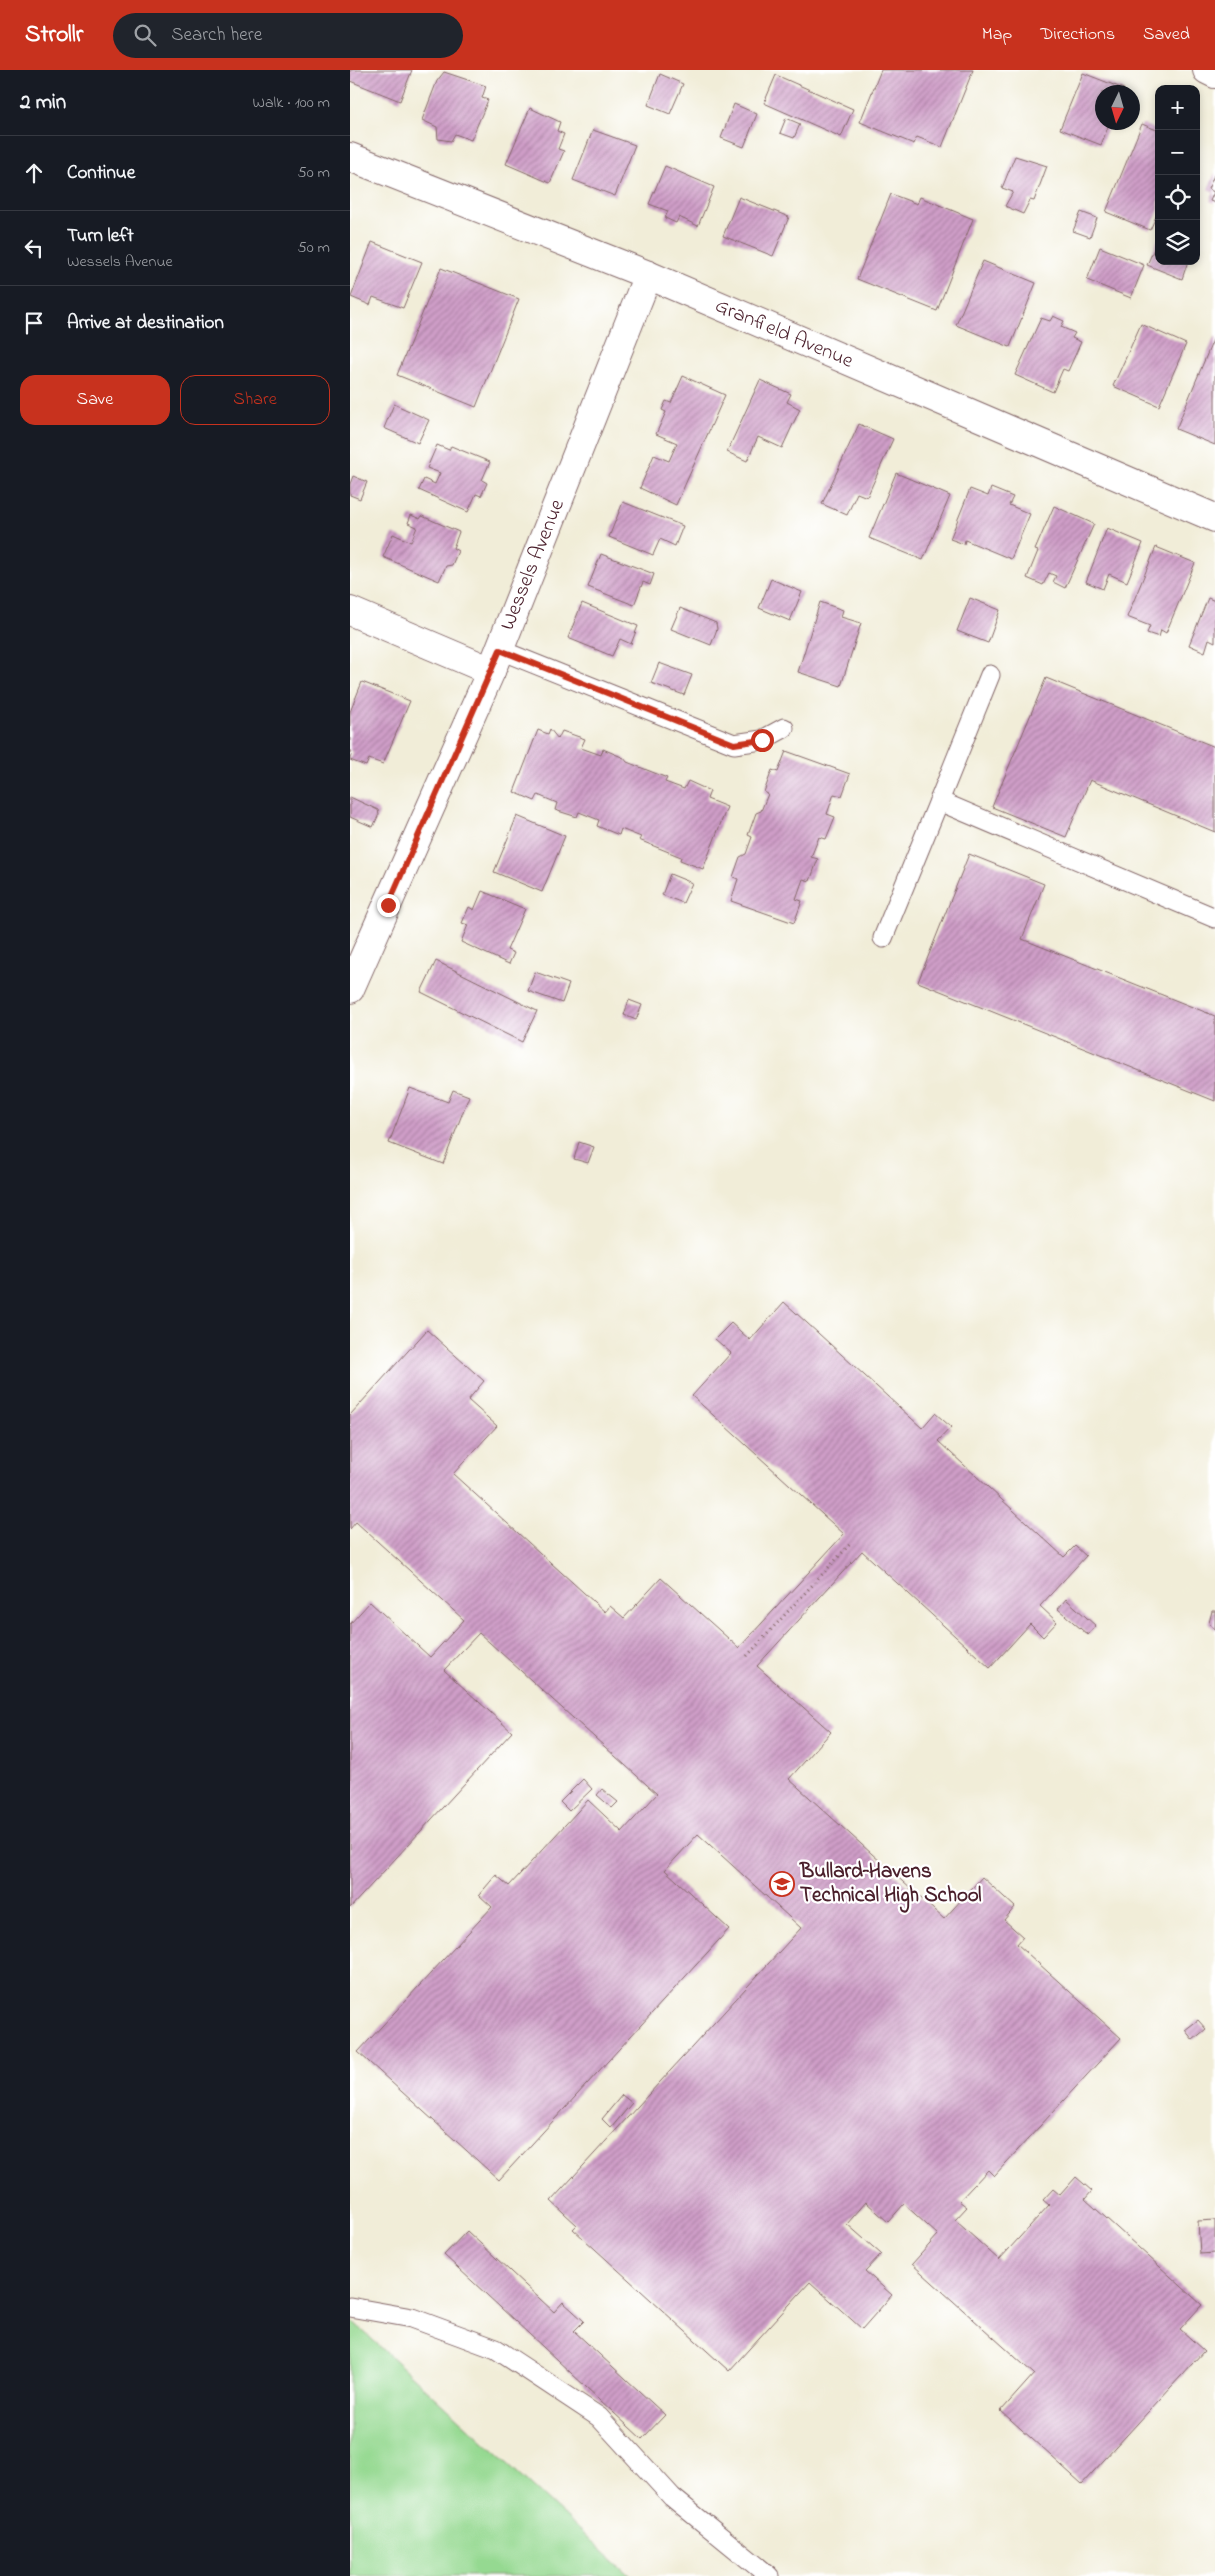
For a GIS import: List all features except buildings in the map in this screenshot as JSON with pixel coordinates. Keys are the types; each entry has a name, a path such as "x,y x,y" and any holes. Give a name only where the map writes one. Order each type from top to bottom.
{"street":[{"path":"1206,70 1215,74"},
{"name":"Granfield Avenue","path":"350,158 648,276 1215,518"},
{"name":"Wessels Avenue","path":"350,989 496,660 648,276"},
{"path":"350,611 496,660"}],"lane":[{"path":"496,660 734,744 762,740 784,728"},
{"path":"883,938 990,675"},
{"path":"939,801 1215,918"},
{"path":"350,2307 412,2318 496,2348 599,2417 672,2497 769,2576"}],"path":[{"path":"747,1656 852,1542"}],"green space":[{"path":"350,2319 630,2576 350,2576"}],"place":[{"name":"Bullard–Havens Technical High School","path":"782,1884"}],"route":[{"path":"388,905 500,650 734,744 762,740"}]}
